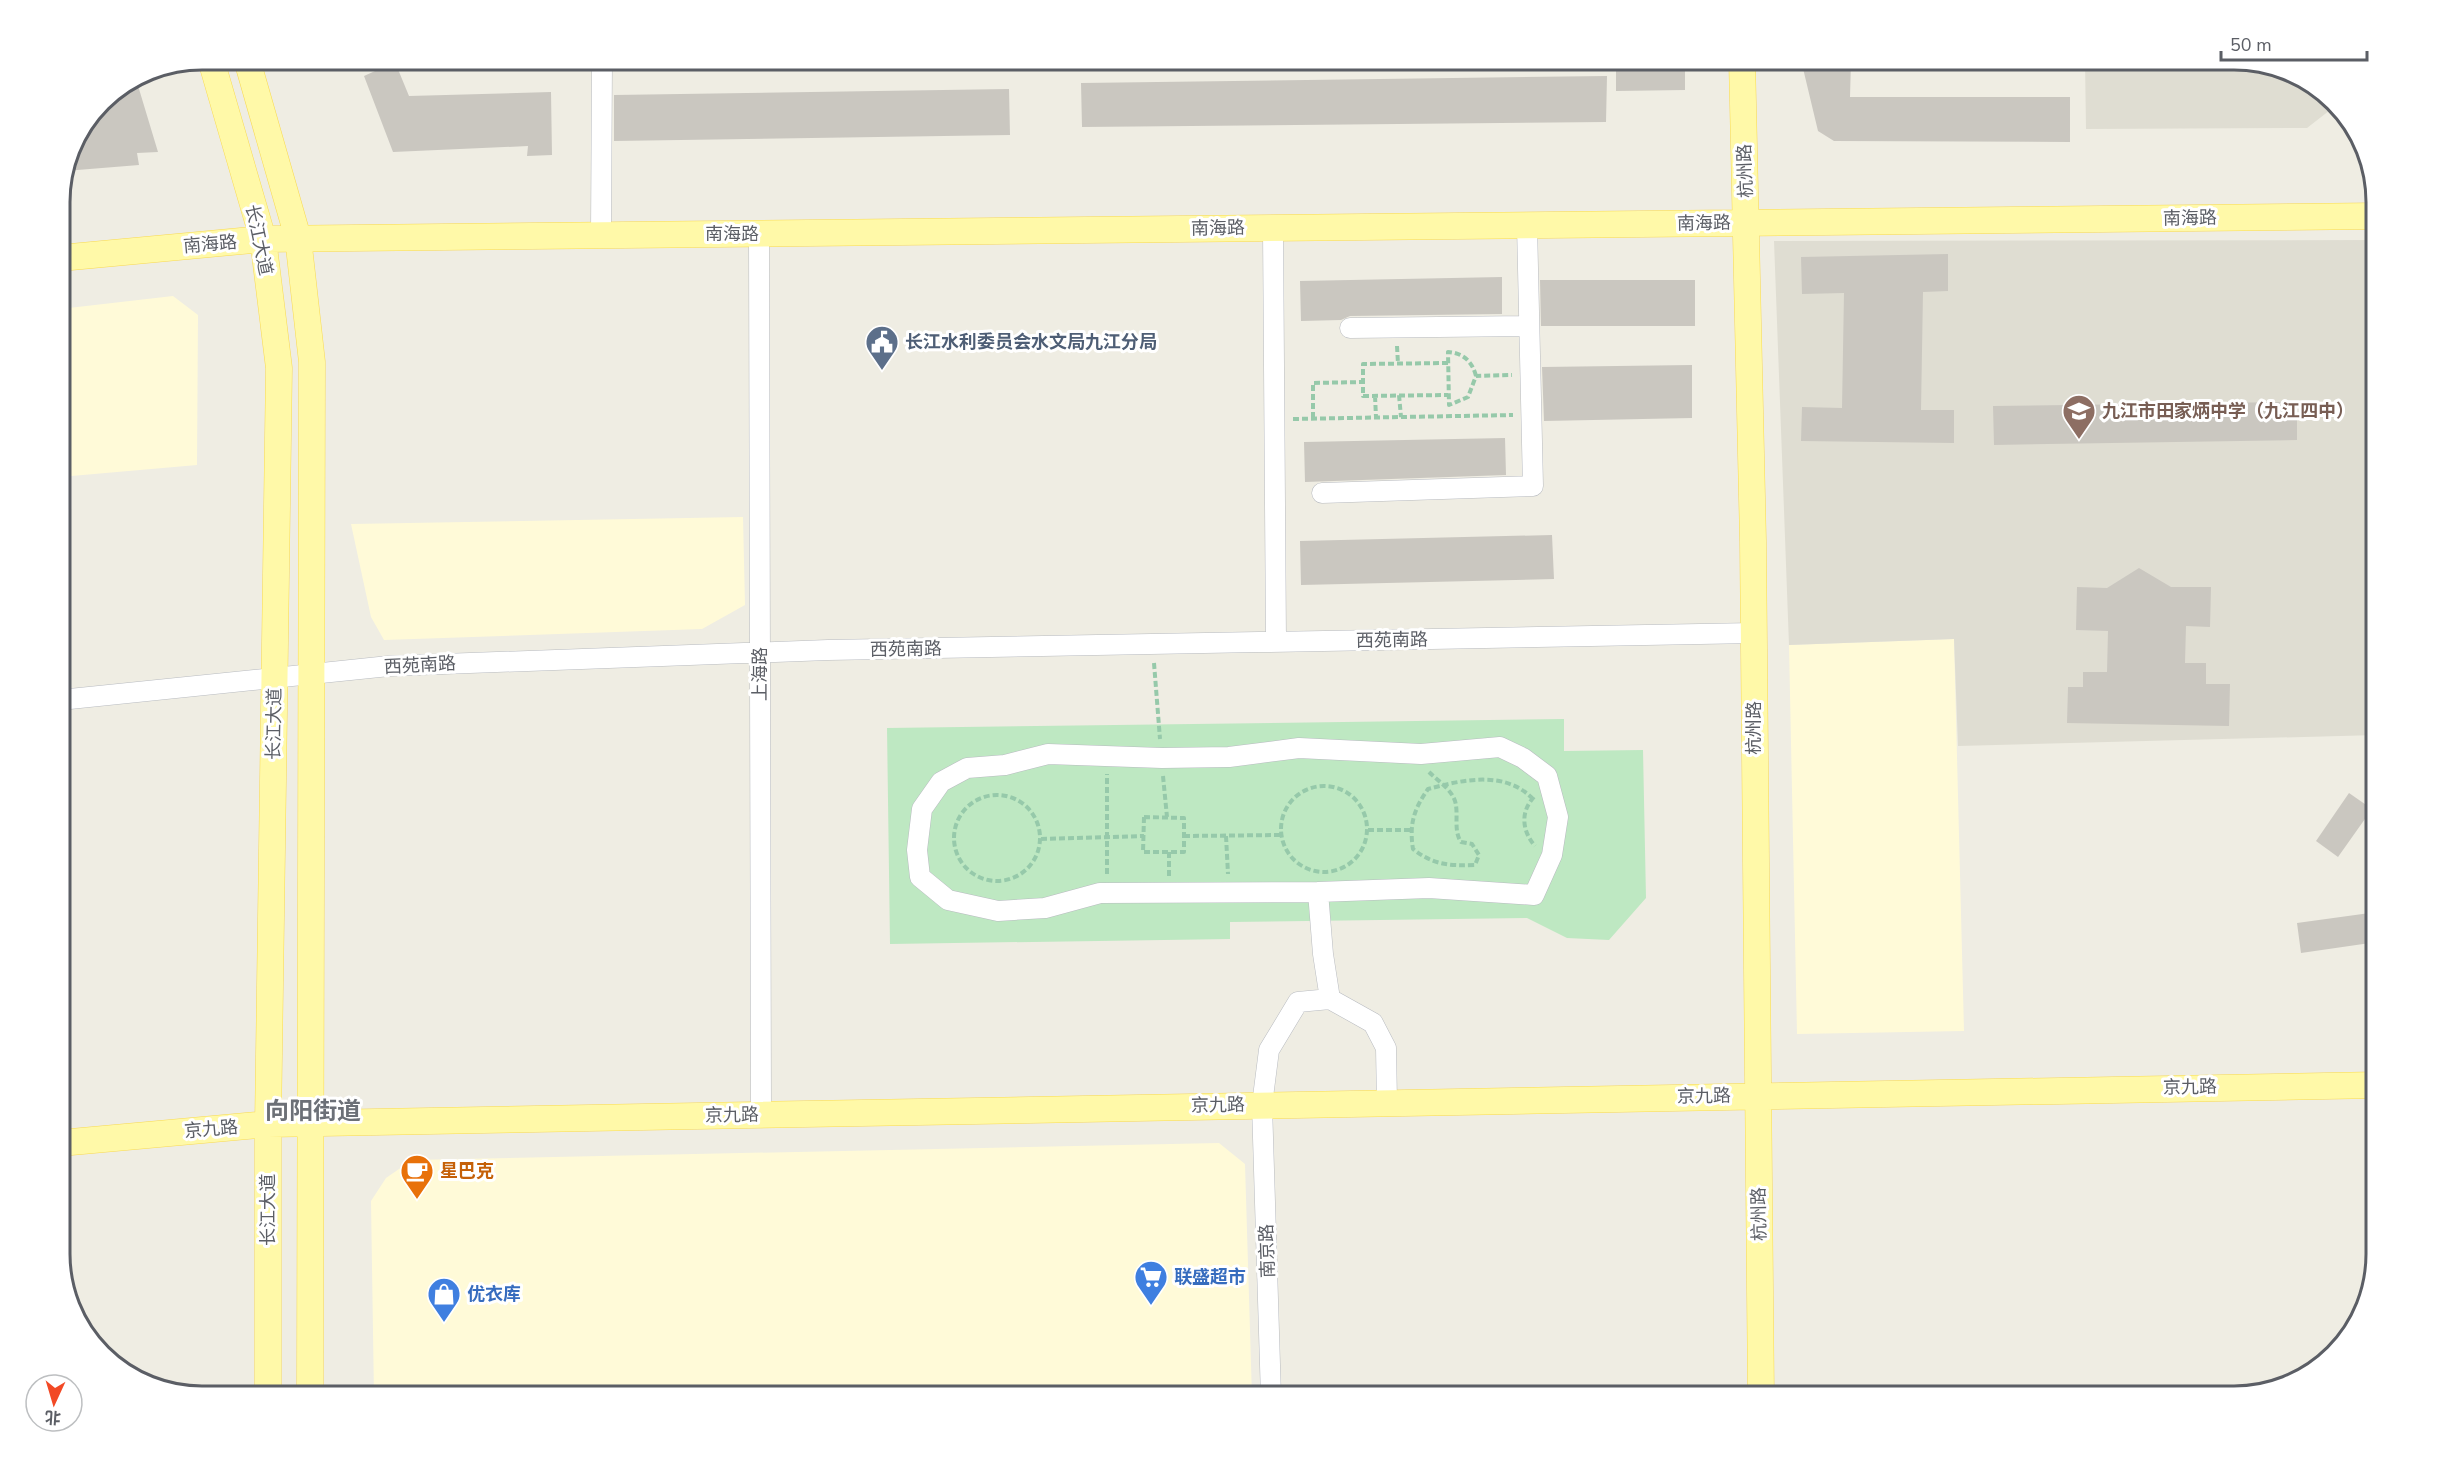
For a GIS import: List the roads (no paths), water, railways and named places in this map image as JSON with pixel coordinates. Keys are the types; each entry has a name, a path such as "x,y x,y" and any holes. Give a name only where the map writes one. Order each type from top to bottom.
{"main road":[{"name":"长江大道","path":"213,70 263,239 279,368 268,1124 268,1386"},
{"name":"长江大道","path":"250,70 298,238 312,362 310,1386"},
{"name":"杭州路","path":"1742,70 1754,633 1761,1386"},
{"name":"南海路","path":"71,257 263,239 298,238 2366,216"},
{"name":"京九路","path":"71,1142 268,1124 2366,1085"}],"street":[{"path":"601,234 602,70"},
{"path":"1322,493 1533,486 1527,225"},
{"path":"1273,228 1276,642"},
{"name":"上海路","path":"759,233 761,1114"},
{"path":"1350,328 1529,326"},
{"name":"西苑南路","path":"71,699 389,666 760,653 1754,633"},
{"path":"1500,747 1523,758 1547,776 1558,817 1552,855 1534,896 1429,888 1318,892 1229,890 1107,893 1045,908 998,911 948,900 920,877 917,850 922,808 941,782 967,768 1005,765 1048,754 1162,758 1229,757 1299,748 1421,754 1500,747"},
{"path":"1318,892 1323,954 1330,999 1373,1023 1386,1048 1386,1102"},
{"name":"南京路","path":"1271,1386 1262,1105 1269,1050 1298,1002 1330,999"}],"place":[{"name":"长江水利委员会水文局九江分局","path":"882,371"},
{"name":"九江市田家炳中学（九江四中）","path":"2079,440"},
{"name":"星巴克","path":"417,1200"},
{"name":"联盛超市","path":"1151,1306"},
{"name":"优衣库","path":"444,1323"}],"district":[{"name":"向阳街道","path":"313,1111"}]}
